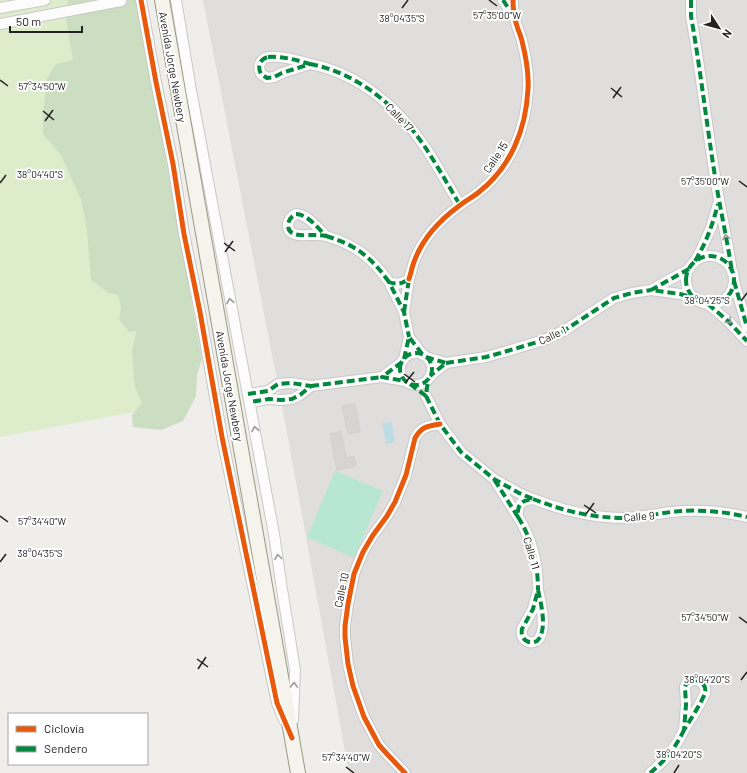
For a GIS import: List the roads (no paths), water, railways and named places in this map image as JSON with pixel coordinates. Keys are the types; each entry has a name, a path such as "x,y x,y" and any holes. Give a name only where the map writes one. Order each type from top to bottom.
{"main road":[{"name":"Avenida Jorge Newbery","path":"162,0 298,773"}],"street":[{"path":"0,8 45,0"},
{"path":"0,24 121,0"},
{"path":"141,0 173,164 184,234 200,312 222,437 277,703 292,738"},
{"path":"176,0 191,90 274,534 295,670 292,738"},
{"path":"503,0 514,17"},
{"path":"513,0 514,17"},
{"path":"691,0 691,16 719,202 733,276 733,287 729,294 723,300 708,304"},
{"name":"Calle 15","path":"404,312 409,279 414,262 425,241 440,222 460,204 479,193 497,174 511,154 520,133 527,102 528,75 522,40 514,17"},
{"name":"Calle 17","path":"310,64 328,69 354,80 379,96 393,109 425,146 460,204"},
{"path":"694,298 689,292 686,284 686,276 701,250 711,228 719,202"},
{"path":"326,236 343,241 362,252 379,269 389,282 404,312 409,337 400,366 401,374 407,382 426,396 440,424 461,452 494,479"},
{"path":"650,290 691,266 700,258 708,256 716,257 729,265 747,327"},
{"path":"389,282 398,284 409,279"},
{"path":"650,290 680,294 708,304 718,311 747,341"},
{"name":"Calle 1","path":"446,363 486,357 544,340 565,330 614,298 650,290"},
{"path":"409,337 429,360 431,368 426,396"},
{"path":"382,377 414,353 446,363"},
{"path":"269,395 278,384 291,383 311,386 382,377 413,384 421,384 446,363"},
{"path":"249,398 269,395 281,400 292,399 300,395 311,386"},
{"name":"Calle 10","path":"406,773 380,745 359,706 348,664 345,637 346,616 354,574 363,552 395,502 406,475 415,438 422,428 440,424"},
{"name":"Calle 9","path":"494,479 533,499 564,510 599,517 636,517 671,512 699,511 724,513 747,518"},
{"name":"Calle 11","path":"494,479 524,527 535,557 538,590"},
{"path":"518,517 519,507 522,502 526,499 533,499"},
{"path":"650,773 661,764 675,747 684,730"}],"water":[{"path":"392,422 395,442 386,444 382,423"}]}
